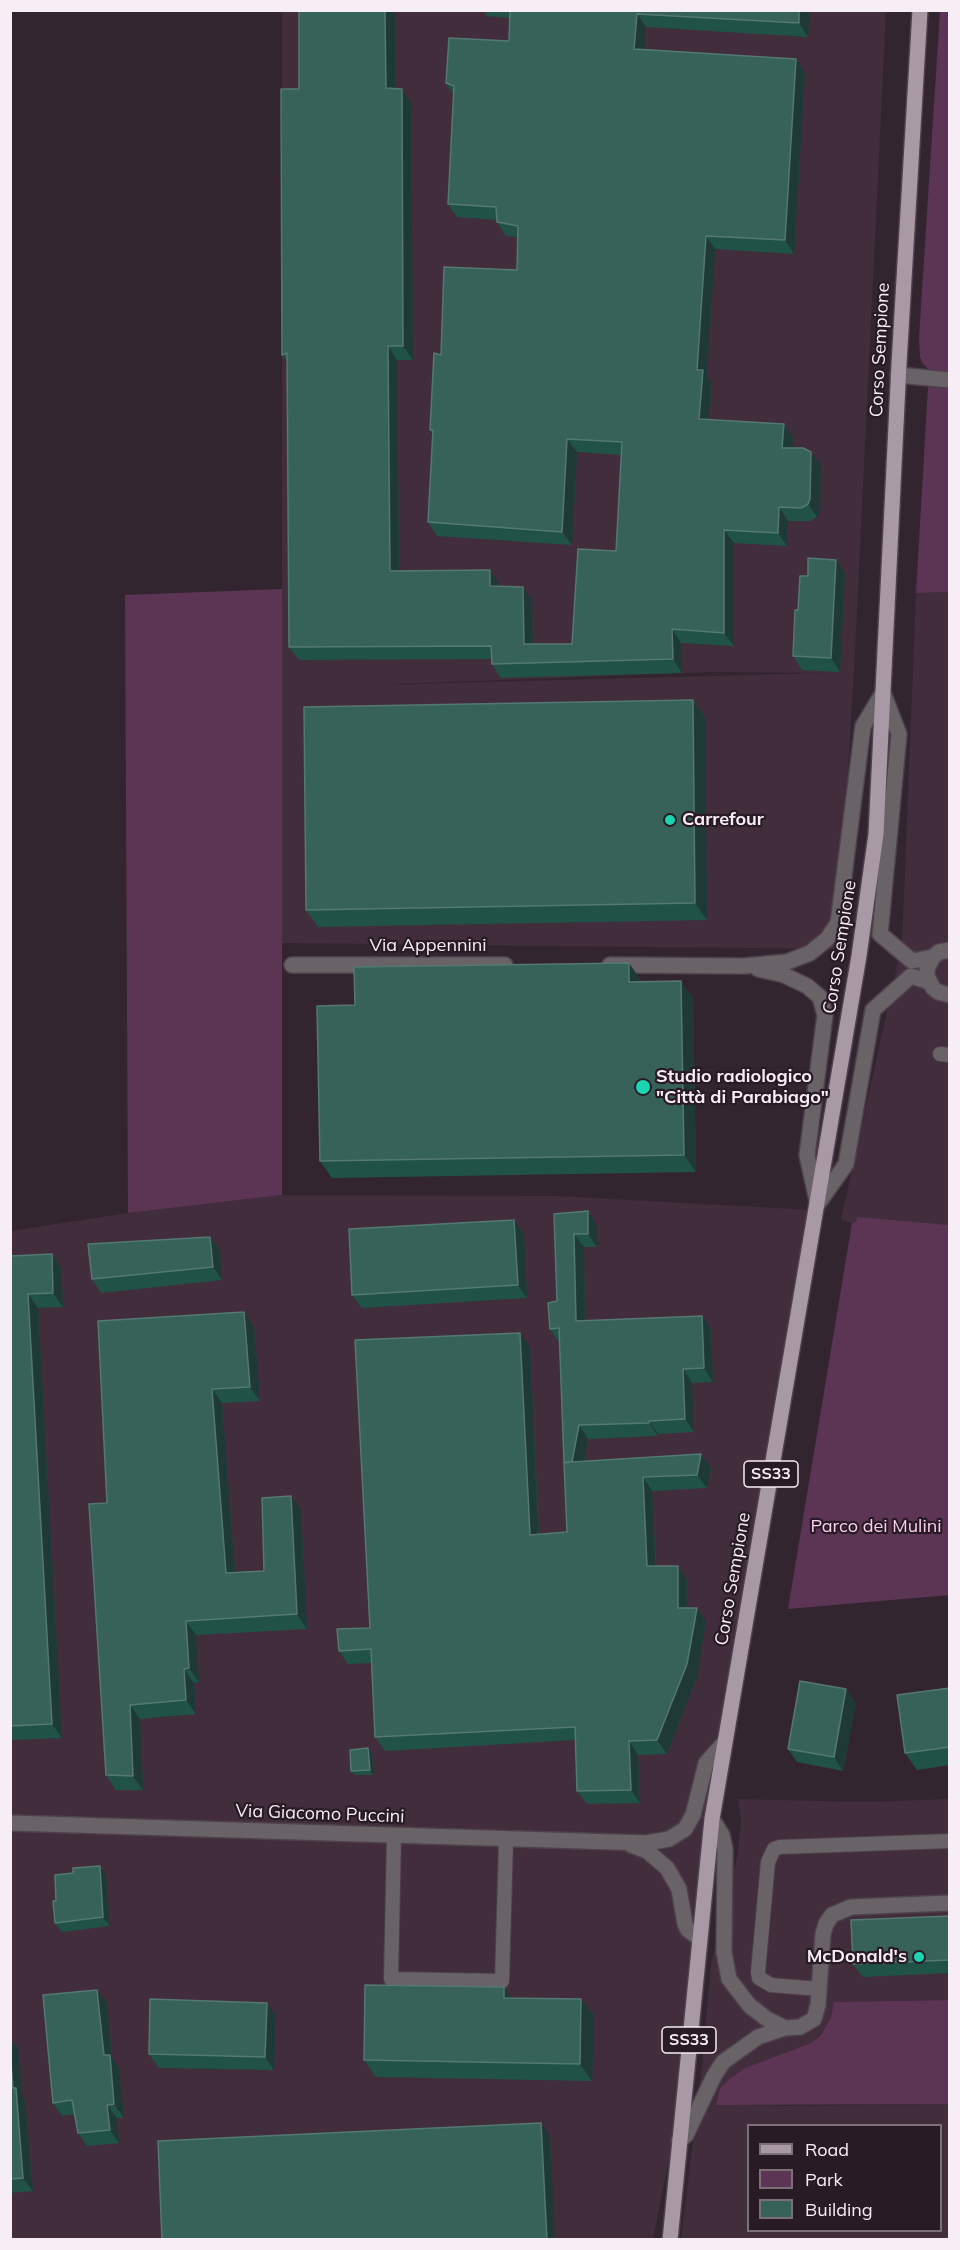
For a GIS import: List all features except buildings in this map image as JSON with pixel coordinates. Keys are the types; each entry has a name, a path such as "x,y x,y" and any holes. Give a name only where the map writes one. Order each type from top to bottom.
{"main road":[{"name":"Corso Sempione","path":"670,2240 712,1819 859,956 876,834 898,375 920,10"}],"street":[{"path":"898,375 950,380"},
{"path":"589,965 744,966 786,962 810,953 826,939 838,923 863,726 883,693"},
{"name":"Corso Sempione","path":"883,693 899,734 880,934 912,961 933,957 939,952 950,950"},
{"path":"933,957 927,969 929,982 938,992 950,995"},
{"name":"Via Appennini","path":"292,965 518,965"},
{"path":"744,966 784,975 807,986 820,997 825,1015 807,1155 817,1205"},
{"name":"Corso Sempione","path":"817,1205 846,1164 873,1010 911,976 929,982"},
{"name":"Via Giacomo Puccini","path":"10,1823 628,1844 669,1839 685,1829 693,1815 706,1763 724,1743"},
{"path":"712,1819 722,1835 725,1849 724,1952 729,1979 750,2006 767,2019 785,2028"},
{"path":"628,1844 647,1851 667,1868 679,1889 685,1924 688,1930 699,1938"},
{"name":"Corso Sempione","path":"679,2141 692,2125 714,2076 723,2062 758,2037 785,2028 807,2025 814,2019 817,2014 823,1934 832,1915 851,1907 950,1903"}],"lane":[{"path":"394,1836 391,1979 502,1982 506,1840"},
{"path":"819,1989 771,1985 759,1978 768,1862 774,1850 780,1847 950,1841"}],"shaded area":[{"path":"282,11 886,11 854,672 837,949 282,943","holes":["711,672 824,673 373,685"]},
{"path":"949,592 949,1225 852,1223 841,1220 902,944 916,593"},
{"path":"282,1195 557,1196 813,1210 705,1846 680,2104 653,2239 11,2240 11,1231 128,1213"},
{"path":"738,1799 866,1802 949,1799 949,2000 835,2002 821,2035 811,2043 745,2068 729,2079 716,2104 787,2106 949,2104 949,2239 681,2240 702,2065 711,1964 738,1854 741,1821"}],"green space":[{"path":"940,11 949,11 949,374 931,371 923,364 920,357 919,338"},
{"path":"928,387 949,389 949,592 916,593"},
{"path":"282,589 282,1195 128,1213 125,595"},
{"name":"Parco dei Mulini","path":"857,1217 949,1225 949,1595 788,1609 852,1223 856,1222"},
{"path":"949,2000 949,2104 716,2105 720,2089 729,2079 745,2068 811,2043 821,2035 831,2017 834,2002"}],"place":[{"name":"Carrefour","path":"670,820"},
{"name":"Studio radiologico \"Città di Parabiago\"","path":"643,1087"},
{"name":"McDonald's","path":"919,1957"}]}
